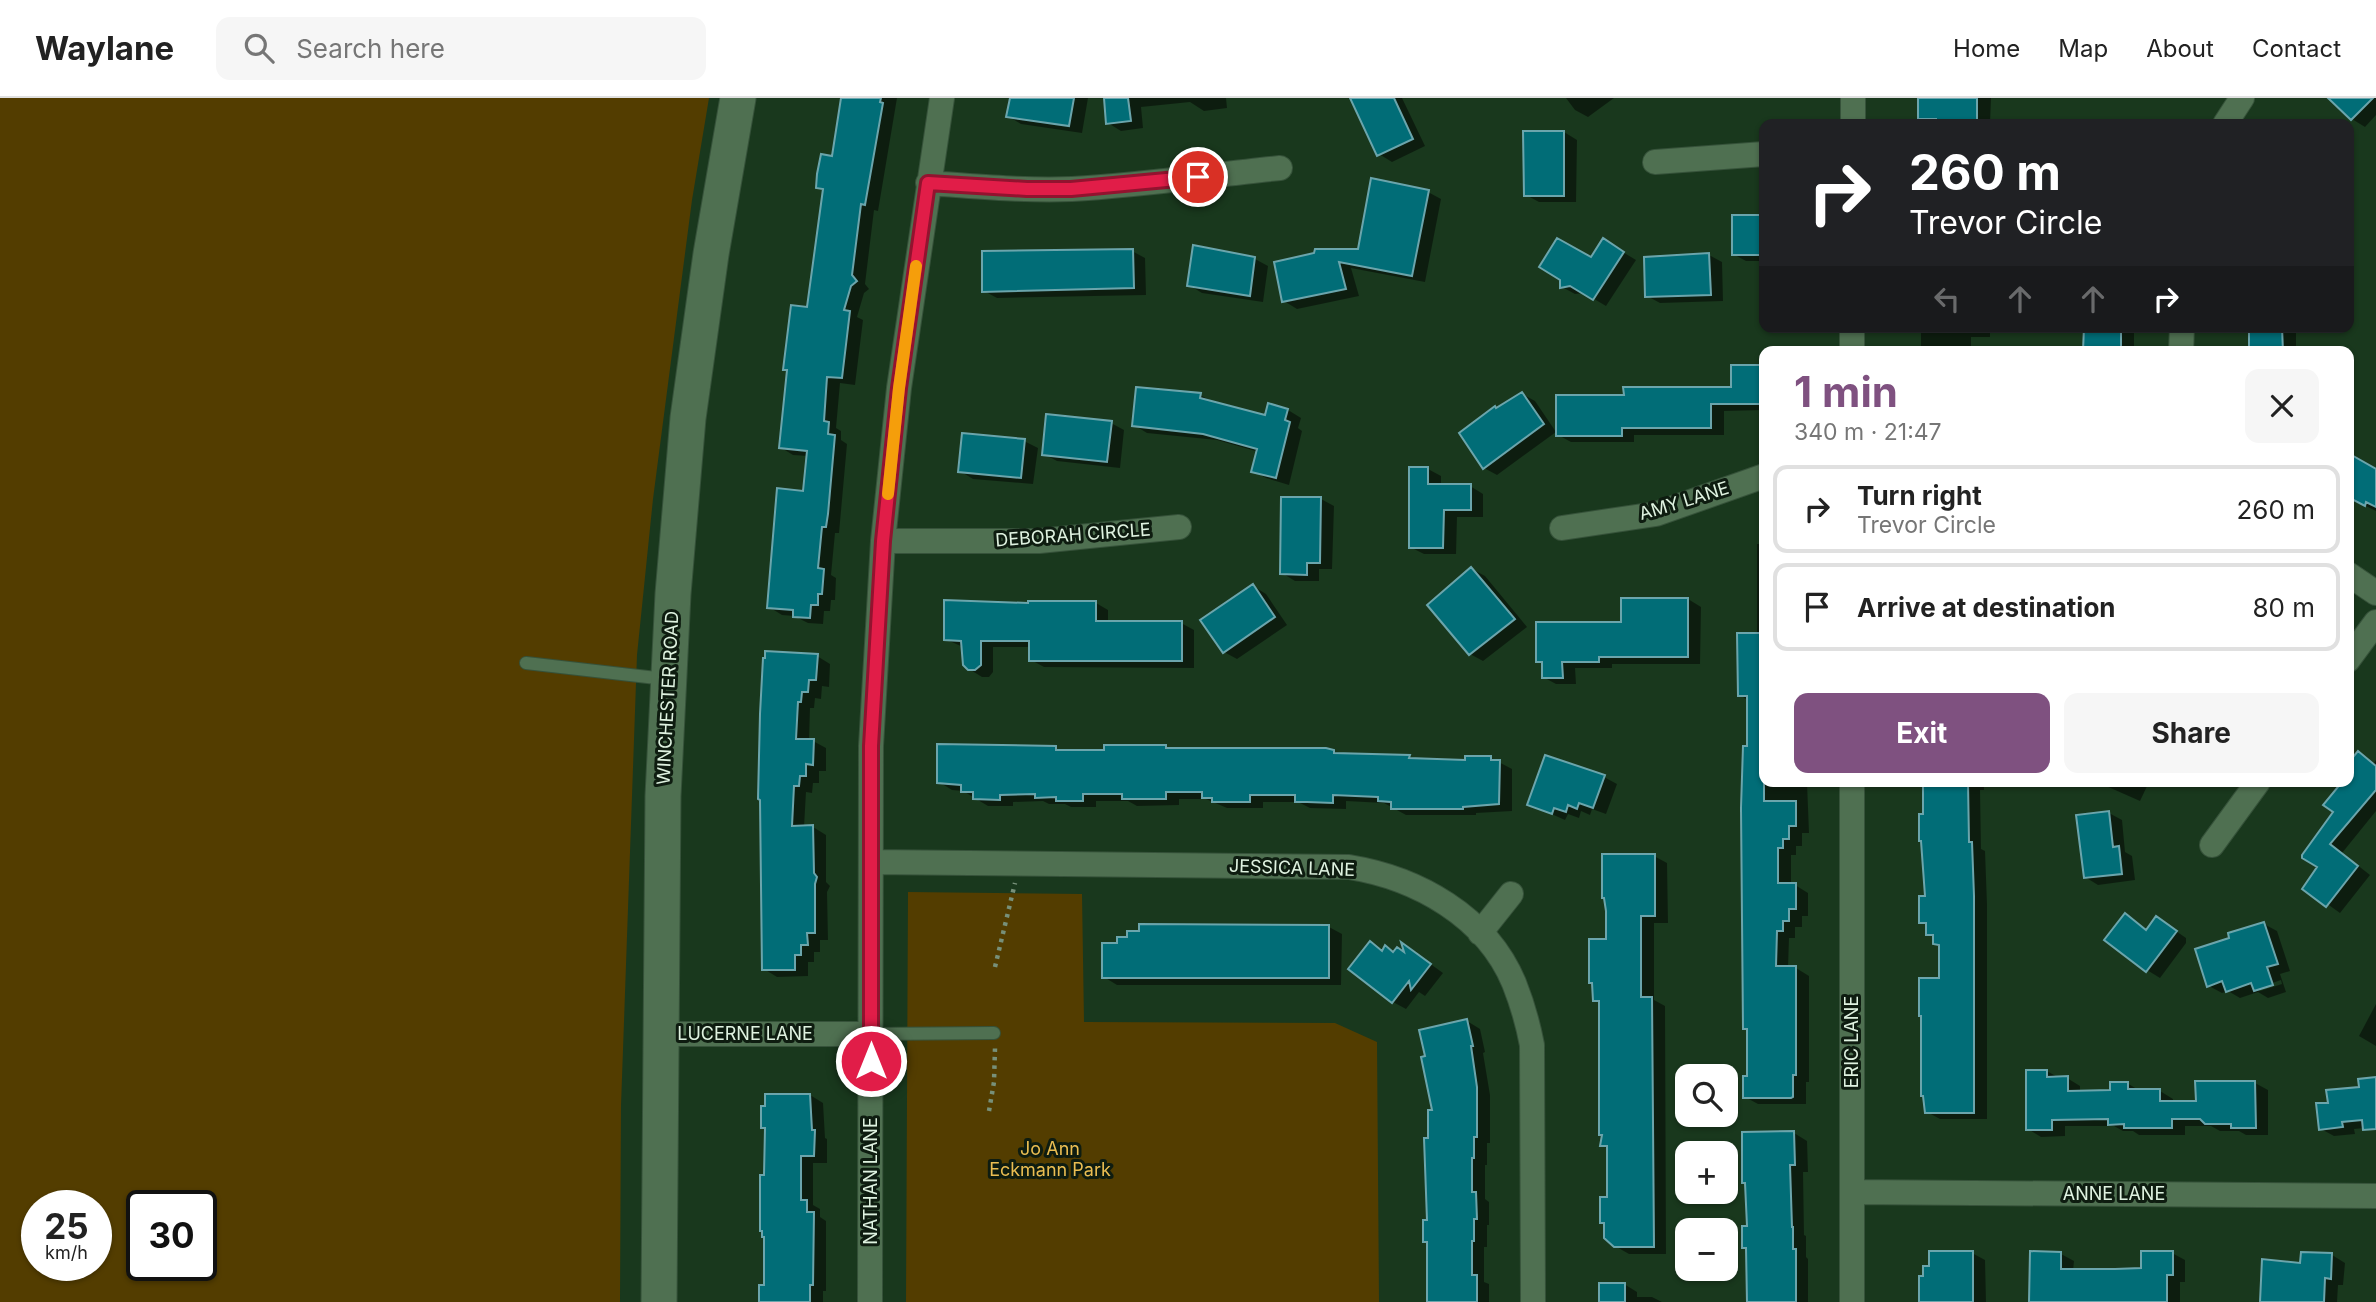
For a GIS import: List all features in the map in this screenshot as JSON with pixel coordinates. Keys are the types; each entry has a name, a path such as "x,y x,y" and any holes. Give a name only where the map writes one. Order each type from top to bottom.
{"main road":[{"name":"WINCHESTER ROAD","path":"659,1302 663,796 673,594 688,418 711,254 738,98"}],"street":[{"name":"NATHAN LANE","path":"870,1302 871,746 883,541 899,388 942,98"},
{"path":"1853,98 1853,119"},
{"path":"2228,119 2242,98"},
{"path":"1655,162 1759,154"},
{"path":"928,183 1071,189 1280,168"},
{"name":"AMY LANE","path":"1562,528 1656,514 1759,478"},
{"name":"DEBORAH CIRCLE","path":"883,541 1039,541 1179,527"},
{"path":"2354,578 2376,593"},
{"path":"2354,652 2376,622"},
{"name":"ERIC LANE","path":"1852,787 1852,1302"},
{"path":"2212,845 2254,787"},
{"name":"JESSICA LANE","path":"871,862 1349,867 1405,880 1462,914 1496,951 1513,981 1532,1045 1533,1302"},
{"path":"1480,933 1511,894"},
{"name":"LUCERNE LANE","path":"661,1034 871,1034"},
{"name":"ANNE LANE","path":"1852,1192 2376,1196"}],"lane":[{"path":"526,663 669,680"},
{"path":"871,1034 994,1033"}],"path":[{"path":"995,967 1014,889 1017,863"},
{"path":"989,1111 994,1082 994,1033"}],"green space":[{"path":"0,98 709,98 692,200 653,499 637,655 621,1106 620,1302 0,1302"},
{"name":"Jo Ann Eckmann Park","path":"908,892 1082,894 1084,1022 1335,1023 1377,1042 1379,1302 906,1302"}],"building":[{"path":"841,98 881,98 880,102 883,103 865,205 861,204 852,275 857,281 851,286 844,310 850,311 842,378 827,377 824,421 829,422 828,434 835,435 828,514 826,527 822,527 818,568 824,569 822,594 818,594 818,605 811,605 810,618 793,617 793,610 767,608 777,488 803,491 807,451 779,448 787,370 783,370 791,305 807,307 823,189 816,188 817,174 821,154 832,156"},
{"path":"1010,98 1074,98 1069,126 1006,117"},
{"path":"1104,98 1128,98 1131,121 1106,124"},
{"path":"1350,98 1394,98 1413,139 1377,156"},
{"path":"1918,98 1977,98 1977,119 1918,119"},
{"path":"2328,98 2373,98 2352,119"},
{"path":"1523,131 1564,131 1564,196 1524,196"},
{"path":"1371,178 1429,190 1412,276 1339,262 1346,289 1282,302 1274,262 1314,253 1315,249 1358,249"},
{"path":"1732,215 1759,215 1759,255 1732,255"},
{"path":"1557,238 1591,257 1603,238 1624,252 1593,300 1570,286 1560,288 1560,280 1539,267"},
{"path":"1193,245 1255,257 1250,296 1187,286"},
{"path":"1133,249 1134,288 982,292 982,251"},
{"path":"1709,253 1711,295 1645,297 1644,257"},
{"path":"2084,333 2121,333 2121,346 2083,346"},
{"path":"2249,333 2282,333 2283,346 2249,346"},
{"path":"1731,365 1759,365 1759,404 1711,404 1711,428 1622,428 1622,436 1556,436 1556,395 1624,395 1623,387 1731,387"},
{"path":"1136,387 1201,393 1200,398 1265,415 1268,403 1288,409 1285,420 1290,422 1276,478 1251,472 1257,449 1203,434 1132,426"},
{"path":"1522,392 1544,424 1483,469 1459,433 1495,406 1496,408"},
{"path":"1046,414 1112,421 1107,462 1042,455"},
{"path":"962,433 1025,439 1021,478 958,472"},
{"path":"2354,456 2376,469 2376,507 2366,502 2365,506 2354,500"},
{"path":"1409,467 1428,467 1428,484 1471,484 1471,510 1444,510 1443,548 1409,548"},
{"path":"1281,497 1321,497 1320,563 1307,563 1307,575 1280,574"},
{"path":"1471,567 1515,619 1469,655 1427,605"},
{"path":"1253,584 1275,617 1223,653 1200,620"},
{"path":"1621,598 1688,598 1688,657 1599,657 1599,662 1562,662 1563,678 1542,678 1542,662 1536,662 1536,622 1621,622"},
{"path":"944,600 1028,603 1096,601 1096,621 1182,621 1182,661 1029,661 1029,641 981,641 981,665 975,670 968,670 963,665 961,641 944,640"},
{"path":"1737,633 1759,633 1759,787 1764,787 1764,801 1796,801 1796,826 1789,826 1789,839 1783,839 1783,848 1778,848 1778,883 1796,883 1796,909 1789,909 1789,921 1783,921 1783,931 1777,931 1776,966 1796,966 1796,1075 1793,1075 1791,1098 1743,1098 1743,1076 1747,1076 1747,1029 1743,1029 1741,808 1743,746 1747,746 1747,696 1738,696"},
{"path":"765,651 818,654 816,680 809,680 808,692 802,692 801,702 798,702 796,739 814,739 813,765 806,764 806,776 800,776 799,786 794,786 792,826 813,825 814,873 817,877 815,933 807,933 808,945 801,945 801,955 795,955 795,970 762,970 758,799"},
{"path":"937,744 1056,746 1056,750 1104,750 1104,745 1166,745 1166,748 1326,748 1334,750 1334,753 1465,760 1465,756 1491,756 1491,760 1500,760 1499,804 1463,809 1391,809 1391,802 1378,801 1378,797 1333,795 1333,803 1295,802 1295,795 1250,795 1250,802 1212,802 1212,798 1202,798 1202,792 1166,792 1166,799 1122,799 1122,794 1083,794 1083,801 1056,801 1056,797 1035,798 1035,794 1000,795 1000,800 973,799 973,792 961,792 961,785 937,783"},
{"path":"2358,751 2376,766 2376,790 2330,844 2358,866 2326,907 2302,889 2317,867 2302,858 2302,855 2333,812 2323,805 2338,787 2354,787 2354,756"},
{"path":"1545,755 1605,775 1593,808 1579,803 1577,809 1568,805 1566,812 1554,808 1552,814 1527,805"},
{"path":"1923,787 1968,787 1974,896 1974,1113 1925,1113 1921,1096 1919,978 1939,978 1939,945 1933,944 1933,935 1926,935 1926,923 1919,923 1919,896 1925,896 1919,841 1919,814 1923,814"},
{"path":"2109,811 2113,847 2119,846 2122,874 2084,878 2076,815"},
{"path":"1602,854 1655,854 1655,916 1641,916 1641,997 1652,997 1654,1247 1614,1247 1604,1238 1604,1223 1600,1223 1600,1197 1607,1197 1607,1146 1600,1146 1602,1135 1599,1135 1599,1001 1593,1001 1592,983 1589,983 1589,939 1606,939"},
{"path":"2125,913 2146,930 2156,916 2177,931 2146,972 2104,940"},
{"path":"2264,922 2278,964 2267,967 2273,985 2254,991 2251,983 2226,992 2222,981 2207,987 2195,949 2229,938 2228,933"},
{"path":"1139,924 1329,925 1329,978 1102,978 1102,943 1117,943 1117,937 1127,937 1127,931 1139,931"},
{"path":"1370,941 1382,951 1385,945 1393,952 1397,947 1404,952 1401,942 1431,964 1411,990 1409,981 1392,1003 1348,969"},
{"path":"1467,1019 1477,1087 1477,1137 1474,1137 1472,1158 1472,1192 1476,1192 1477,1219 1474,1219 1472,1241 1472,1275 1477,1275 1477,1302 1427,1302 1427,1242 1423,1242 1423,1220 1427,1220 1424,1138 1428,1138 1428,1110 1432,1110 1421,1057 1425,1056 1419,1030"},
{"path":"2026,1070 2047,1070 2047,1077 2068,1076 2068,1091 2110,1090 2110,1082 2128,1082 2128,1089 2160,1089 2160,1101 2196,1101 2195,1081 2255,1081 2256,1128 2205,1124 2200,1119 2172,1119 2172,1128 2124,1128 2124,1124 2108,1125 2108,1119 2052,1120 2052,1130 2026,1130"},
{"path":"2376,1077 2376,1129 2363,1130 2362,1120 2342,1122 2343,1127 2319,1130 2316,1103 2328,1103 2326,1090 2359,1087 2358,1079"},
{"path":"765,1094 810,1094 812,1130 815,1130 814,1156 801,1156 801,1200 807,1200 807,1212 814,1212 813,1285 810,1285 810,1302 759,1302 759,1285 764,1285 760,1175 764,1175 765,1128 761,1128 761,1106 765,1106"},
{"path":"1794,1131 1795,1165 1790,1165 1793,1249 1796,1249 1796,1302 1747,1302 1746,1248 1742,1248 1742,1226 1747,1226 1745,1183 1742,1183 1742,1132"},
{"path":"1929,1251 1973,1251 1973,1302 1919,1302 1919,1276 1923,1276 1923,1266 1929,1266"},
{"path":"2030,1251 2061,1252 2061,1269 2115,1269 2141,1268 2141,1251 2173,1251 2173,1275 2167,1275 2167,1302 2029,1302"},
{"path":"2301,1252 2332,1253 2331,1279 2325,1278 2324,1302 2260,1302 2262,1259 2300,1263"},
{"path":"1599,1283 1625,1283 1625,1302 1599,1302"}],"slow traffic":[{"path":"888,494 916,266"}],"route":[{"path":"871,1061 871,746 883,541 899,388 928,183 1071,189 1198,177"}]}
